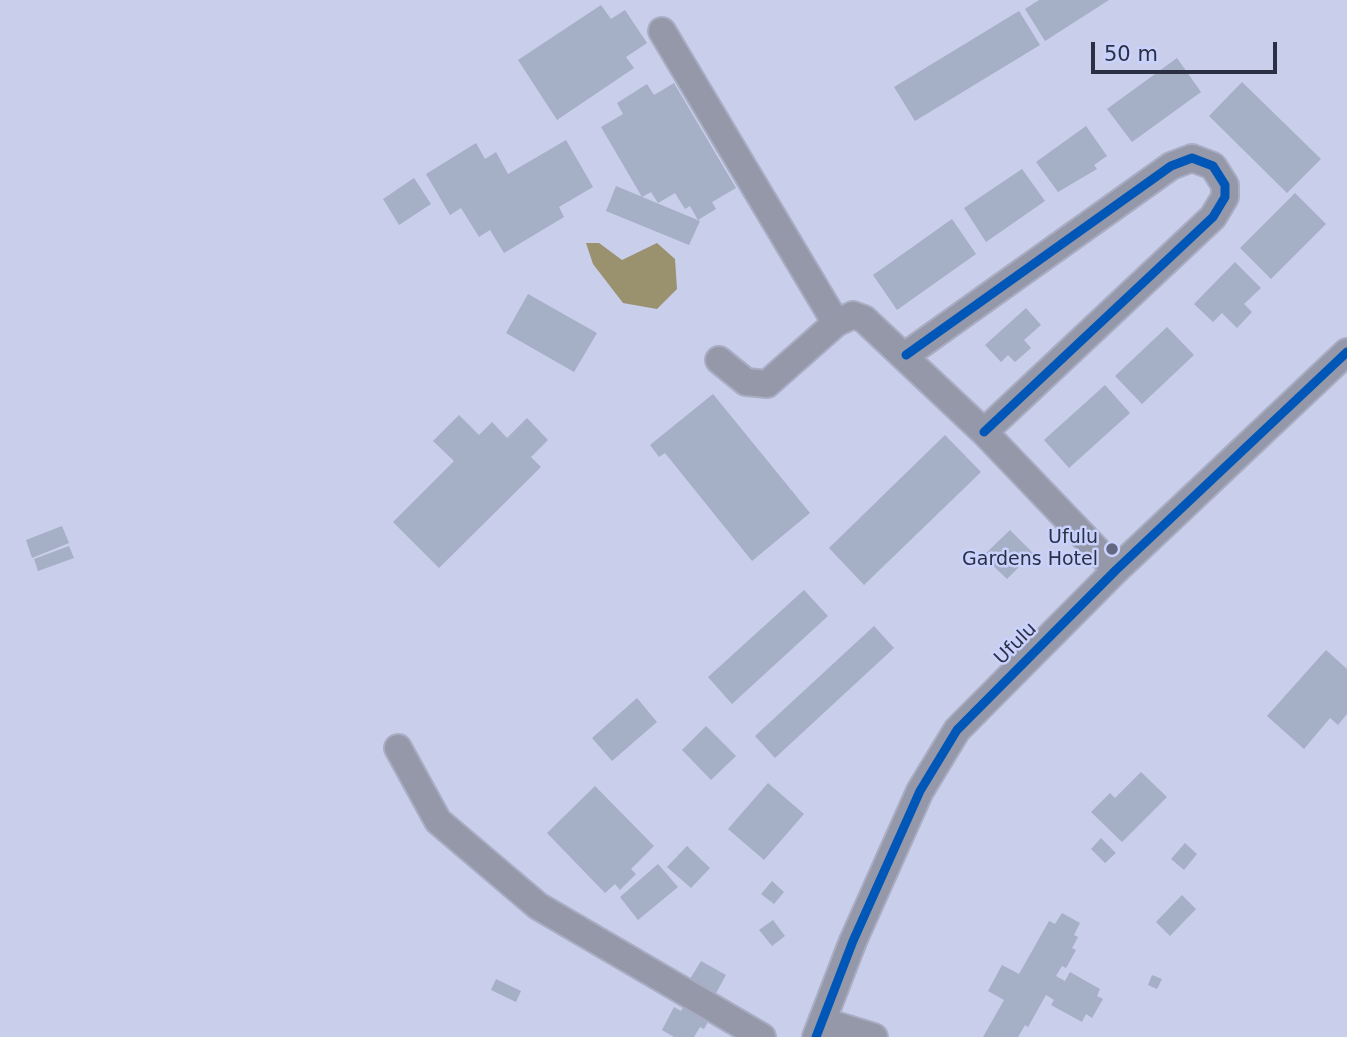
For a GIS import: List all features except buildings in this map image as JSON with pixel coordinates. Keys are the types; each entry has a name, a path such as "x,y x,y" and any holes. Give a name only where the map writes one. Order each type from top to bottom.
{"street":[{"path":"662,31 836,323"},
{"path":"906,355 1171,166 1192,158 1213,166 1224,186 1224,197 1213,217 984,432"},
{"path":"719,360 746,382 767,384 836,323 858,315 906,355 984,432 1116,570"},
{"name":"Ufulu","path":"819,1029 882,874 939,756 976,709 1116,570 1347,352"},
{"path":"398,748 438,821 538,906 762,1037"},
{"path":"819,1029 874,1037"}],"shaded area":[{"path":"586,243 599,243 622,260 657,243 675,259 677,289 657,309 623,303 593,264"}],"cycle path":[{"path":"906,355 1171,166 1192,158 1213,166 1225,185 1225,197 1213,217 984,432"},
{"path":"816,1037 853,941 920,791 957,730 1116,570 1347,352"}],"place":[{"name":"Ufulu Gardens Hotel","path":"1112,549"}]}
